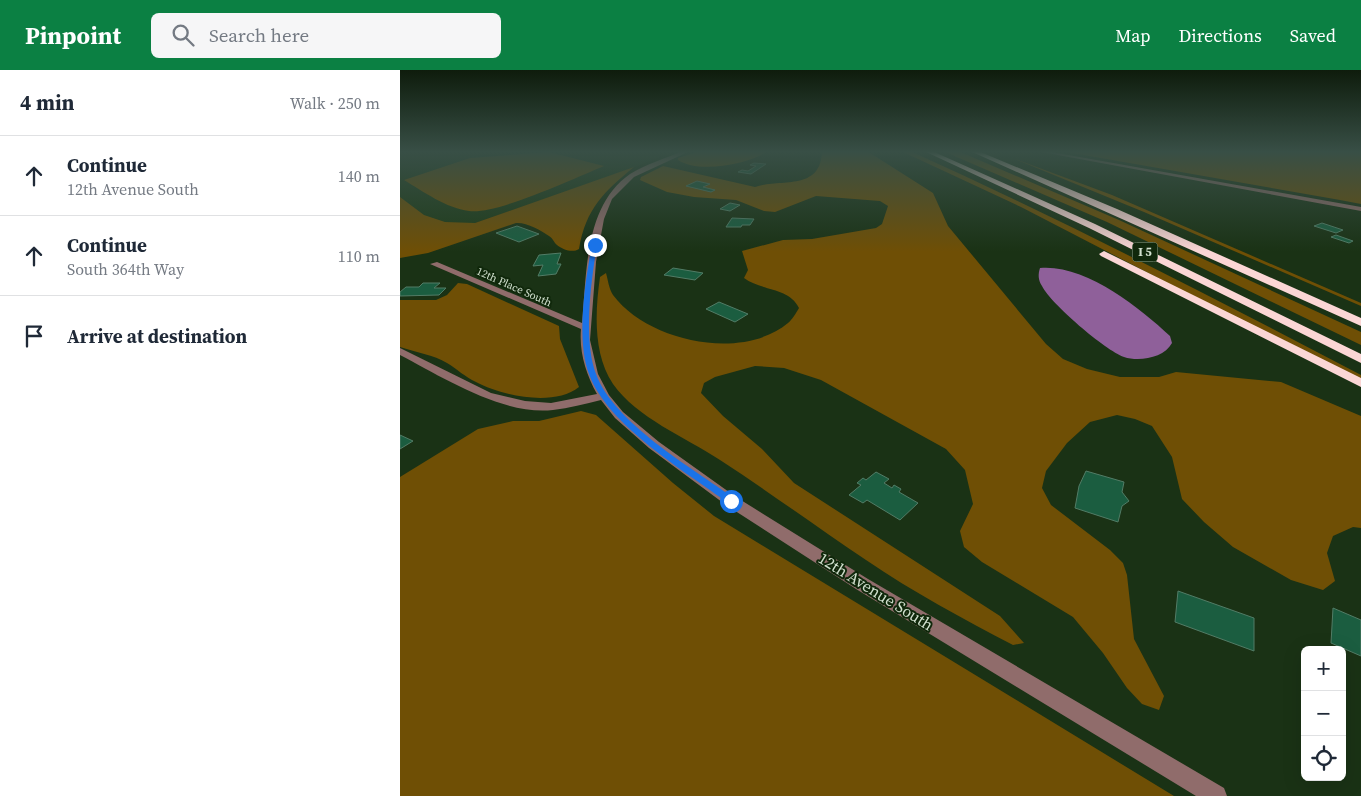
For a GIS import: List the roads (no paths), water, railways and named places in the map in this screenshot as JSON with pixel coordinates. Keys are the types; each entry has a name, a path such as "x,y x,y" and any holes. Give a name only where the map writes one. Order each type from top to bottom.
{"highway":[{"name":"I 5","path":"1002,185 1092,226 1361,359"},
{"name":"I 5","path":"1053,185 1361,322"},
{"path":"1104,254 1361,384"}],"street":[{"name":"12th Avenue South","path":"623,185 609,198 600,219 592,262 585,334 592,374 604,396 620,415 654,445 731,501 862,584 1216,796"},
{"path":"1230,185 1361,208"},
{"name":"12th Place South","path":"434,264 585,334"},
{"path":"400,351 487,396 525,405 551,407 604,396"}]}
